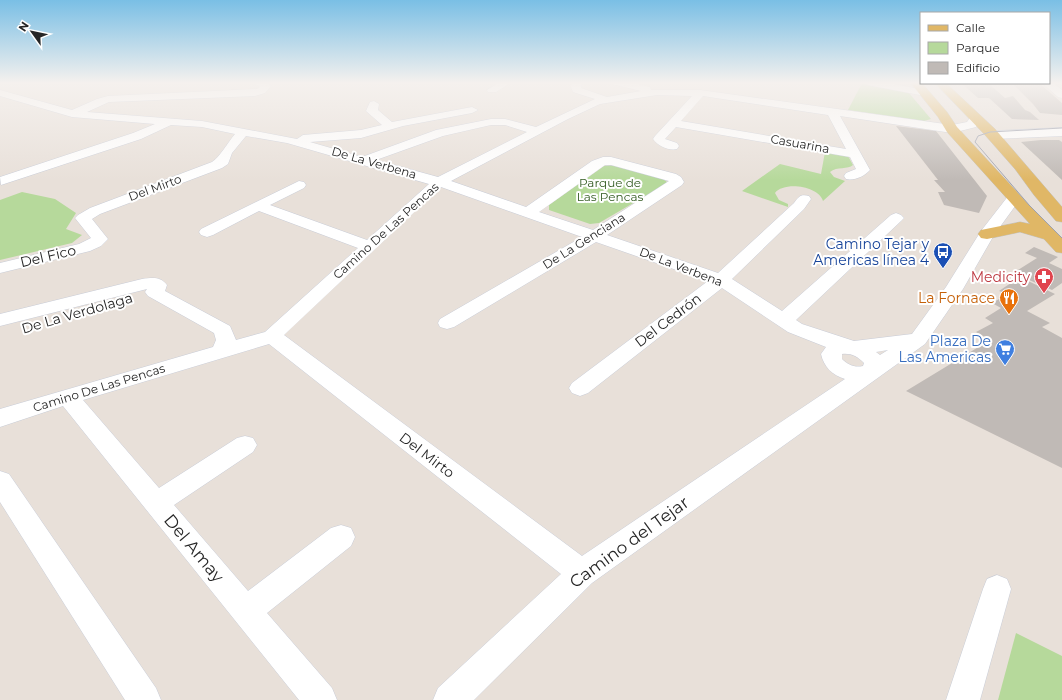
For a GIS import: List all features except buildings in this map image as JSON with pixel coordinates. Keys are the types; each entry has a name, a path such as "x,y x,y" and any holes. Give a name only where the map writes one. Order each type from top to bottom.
{"main road":[{"path":"943,115 956,128 1014,198 1056,233"},
{"path":"972,115 1020,166 1039,192 1062,217"},
{"path":"956,128 975,142 1035,206 1056,233 1062,248"},
{"path":"1020,166 1062,200"},
{"path":"988,234 1020,227 1056,233"}],"street":[{"name":"De La Verbena","path":"80,115 202,124 243,131 289,140 365,160 439,182 596,235 721,280 789,324 835,364 850,373 864,374 871,371 874,362 871,358 851,347 789,324"},
{"path":"375,115 390,126"},
{"path":"289,140 361,134 409,121 445,115"},
{"name":"Camino De Las Pencas","path":"0,418 68,396 272,336 439,182 570,115"},
{"path":"673,146 661,142 659,139 681,115"},
{"path":"834,115 863,170 851,176"},
{"name":"Camino De Las Pencas","path":"847,115 956,128"},
{"path":"956,128 972,125 975,118"},
{"path":"1,181 137,136 170,122"},
{"path":"365,160 440,133 491,122 505,122 538,131"},
{"name":"Casuarina","path":"674,123 855,154"},
{"name":"Del Mirto","path":"95,243 100,239 83,218 85,216 94,211 218,165 223,161 226,153 243,131"},
{"path":"992,135 1062,132"},
{"name":"De La Genciana","path":"447,323 596,235 677,182 676,180 611,161 603,161 529,212"},
{"path":"206,232 299,185"},
{"name":"Camino del Tejar","path":"450,700 582,573 871,371 918,340 954,289 988,234 1014,198"},
{"name":"Del Cedrón","path":"580,388 721,280 799,206 804,199"},
{"path":"258,206 369,246"},
{"path":"789,324 896,218"},
{"name":"Del Fico","path":"0,268 84,248 95,243"},
{"path":"148,288 224,330 226,340 220,352"},
{"name":"De La Verdolaga","path":"0,320 148,288"},
{"name":"De La Verdolaga","path":"0,335 148,288"},
{"name":"Del Mirto","path":"272,336 582,573"},
{"path":"824,405 826,391 835,364 831,354 833,350 836,348 918,340"},
{"name":"Del Amay","path":"68,396 320,700"},
{"path":"156,503 246,445"},
{"path":"0,481 144,700"},
{"path":"246,611 341,537"},
{"path":"963,700 998,589"}],"green space":[{"path":"880,115 927,115 931,119 924,121"},
{"path":"825,152 848,156 853,165 830,172 834,177 845,181 823,201 815,192 793,186 779,189 775,193 779,200 788,204 788,207 742,191 780,164 821,174"},
{"name":"Parque de Las Pencas","path":"615,165 663,179 667,182 599,223 590,224 549,210 549,205 604,166"},
{"path":"22,192 55,199 76,213 66,229 82,235 72,243 0,260 0,200"},
{"path":"1016,633 1062,656 1062,700 998,700"}],"tram line":[{"path":"1062,128 990,132 978,136 975,142 1029,205 1062,238"}],"place":[{"name":"Camino Tejar y Americas línea 4","path":"943,269"},
{"name":"Medicity","path":"1044,294"},
{"name":"La Fornace","path":"1009,315"},
{"name":"Plaza De Las Americas","path":"1005,366"}]}
